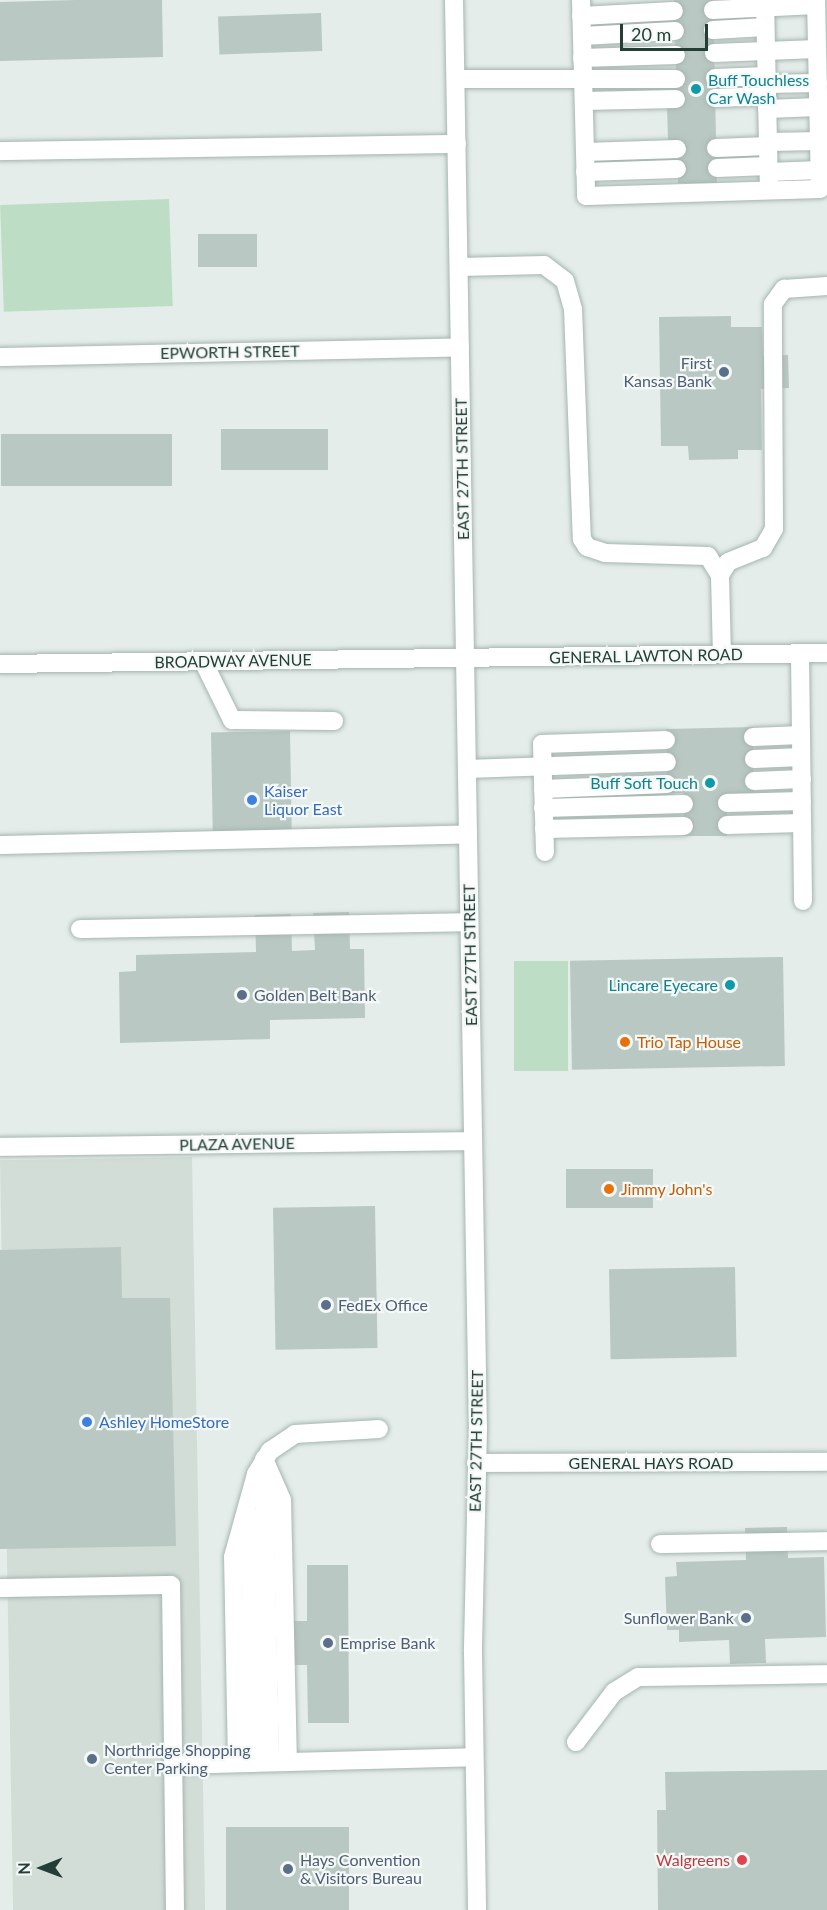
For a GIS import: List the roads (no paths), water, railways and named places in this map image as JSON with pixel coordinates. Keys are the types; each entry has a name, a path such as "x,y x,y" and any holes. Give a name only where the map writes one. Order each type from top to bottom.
{"street":[{"name":"EAST 27TH STREET","path":"454,0 473,1141 476,1463 474,1757 477,1910"},
{"path":"674,11 581,8 586,196 820,189 822,163 819,141 816,3 765,4 713,10"},
{"path":"765,4 769,190"},
{"path":"714,30 765,27"},
{"path":"582,36 675,31"},
{"path":"714,53 817,49"},
{"path":"582,58 676,55"},
{"path":"715,78 818,107"},
{"path":"456,79 583,82 676,79"},
{"path":"715,98 818,83"},
{"path":"584,101 676,99"},
{"path":"716,148 819,141"},
{"path":"0,152 457,144"},
{"path":"585,152 677,149"},
{"path":"717,168 768,169 822,163"},
{"path":"585,172 677,169"},
{"path":"459,267 544,266 568,287 578,530 587,547 605,553 700,554 714,561 720,575 722,655"},
{"path":"720,575 728,562 763,548 774,529 773,304 784,289 827,286"},
{"name":"EPWORTH STREET","path":"0,357 460,347"},
{"name":"GENERAL LAWTON ROAD","path":"465,658 827,653"},
{"path":"800,654 803,901"},
{"name":"BROADWAY AVENUE","path":"0,664 465,658"},
{"path":"202,661 232,720 334,721"},
{"path":"753,737 801,735"},
{"path":"545,852 542,744 666,740"},
{"path":"754,759 801,757"},
{"path":"467,769 667,762"},
{"path":"754,781 802,779"},
{"path":"543,789 667,784"},
{"path":"727,803 802,801"},
{"path":"543,808 684,804"},
{"path":"727,825 802,823"},
{"path":"544,829 684,826"},
{"path":"0,845 468,834"},
{"path":"80,929 469,922"},
{"name":"PLAZA AVENUE","path":"0,1147 473,1141"},
{"path":"262,1763 233,1557 249,1490 264,1459 295,1434 380,1429"},
{"path":"262,1763 264,1459"},
{"name":"GENERAL HAYS ROAD","path":"476,1463 827,1462"},
{"path":"660,1544 827,1541"},
{"path":"0,1588 171,1585 175,1910"},
{"path":"576,1742 614,1692 638,1677 827,1674"},
{"path":"173,1765 474,1757"}],"place":[{"name":"Buff Touchless Car Wash","path":"696,89"},
{"name":"First Kansas Bank","path":"724,372"},
{"name":"Buff Soft Touch","path":"710,783"},
{"name":"Kaiser Liquor East","path":"252,800"},
{"name":"Lincare Eyecare","path":"730,985"},
{"name":"Golden Belt Bank","path":"242,995"},
{"name":"Trio Tap House","path":"625,1042"},
{"name":"Jimmy John's","path":"609,1189"},
{"name":"FedEx Office","path":"326,1305"},
{"name":"Ashley HomeStore","path":"87,1422"},
{"name":"Sunflower Bank","path":"746,1618"},
{"name":"Emprise Bank","path":"328,1643"},
{"name":"Northridge Shopping Center Parking","path":"92,1759"},
{"name":"Walgreens","path":"742,1860"},
{"name":"Hays Convention & Visitors Bureau","path":"288,1869"}]}
